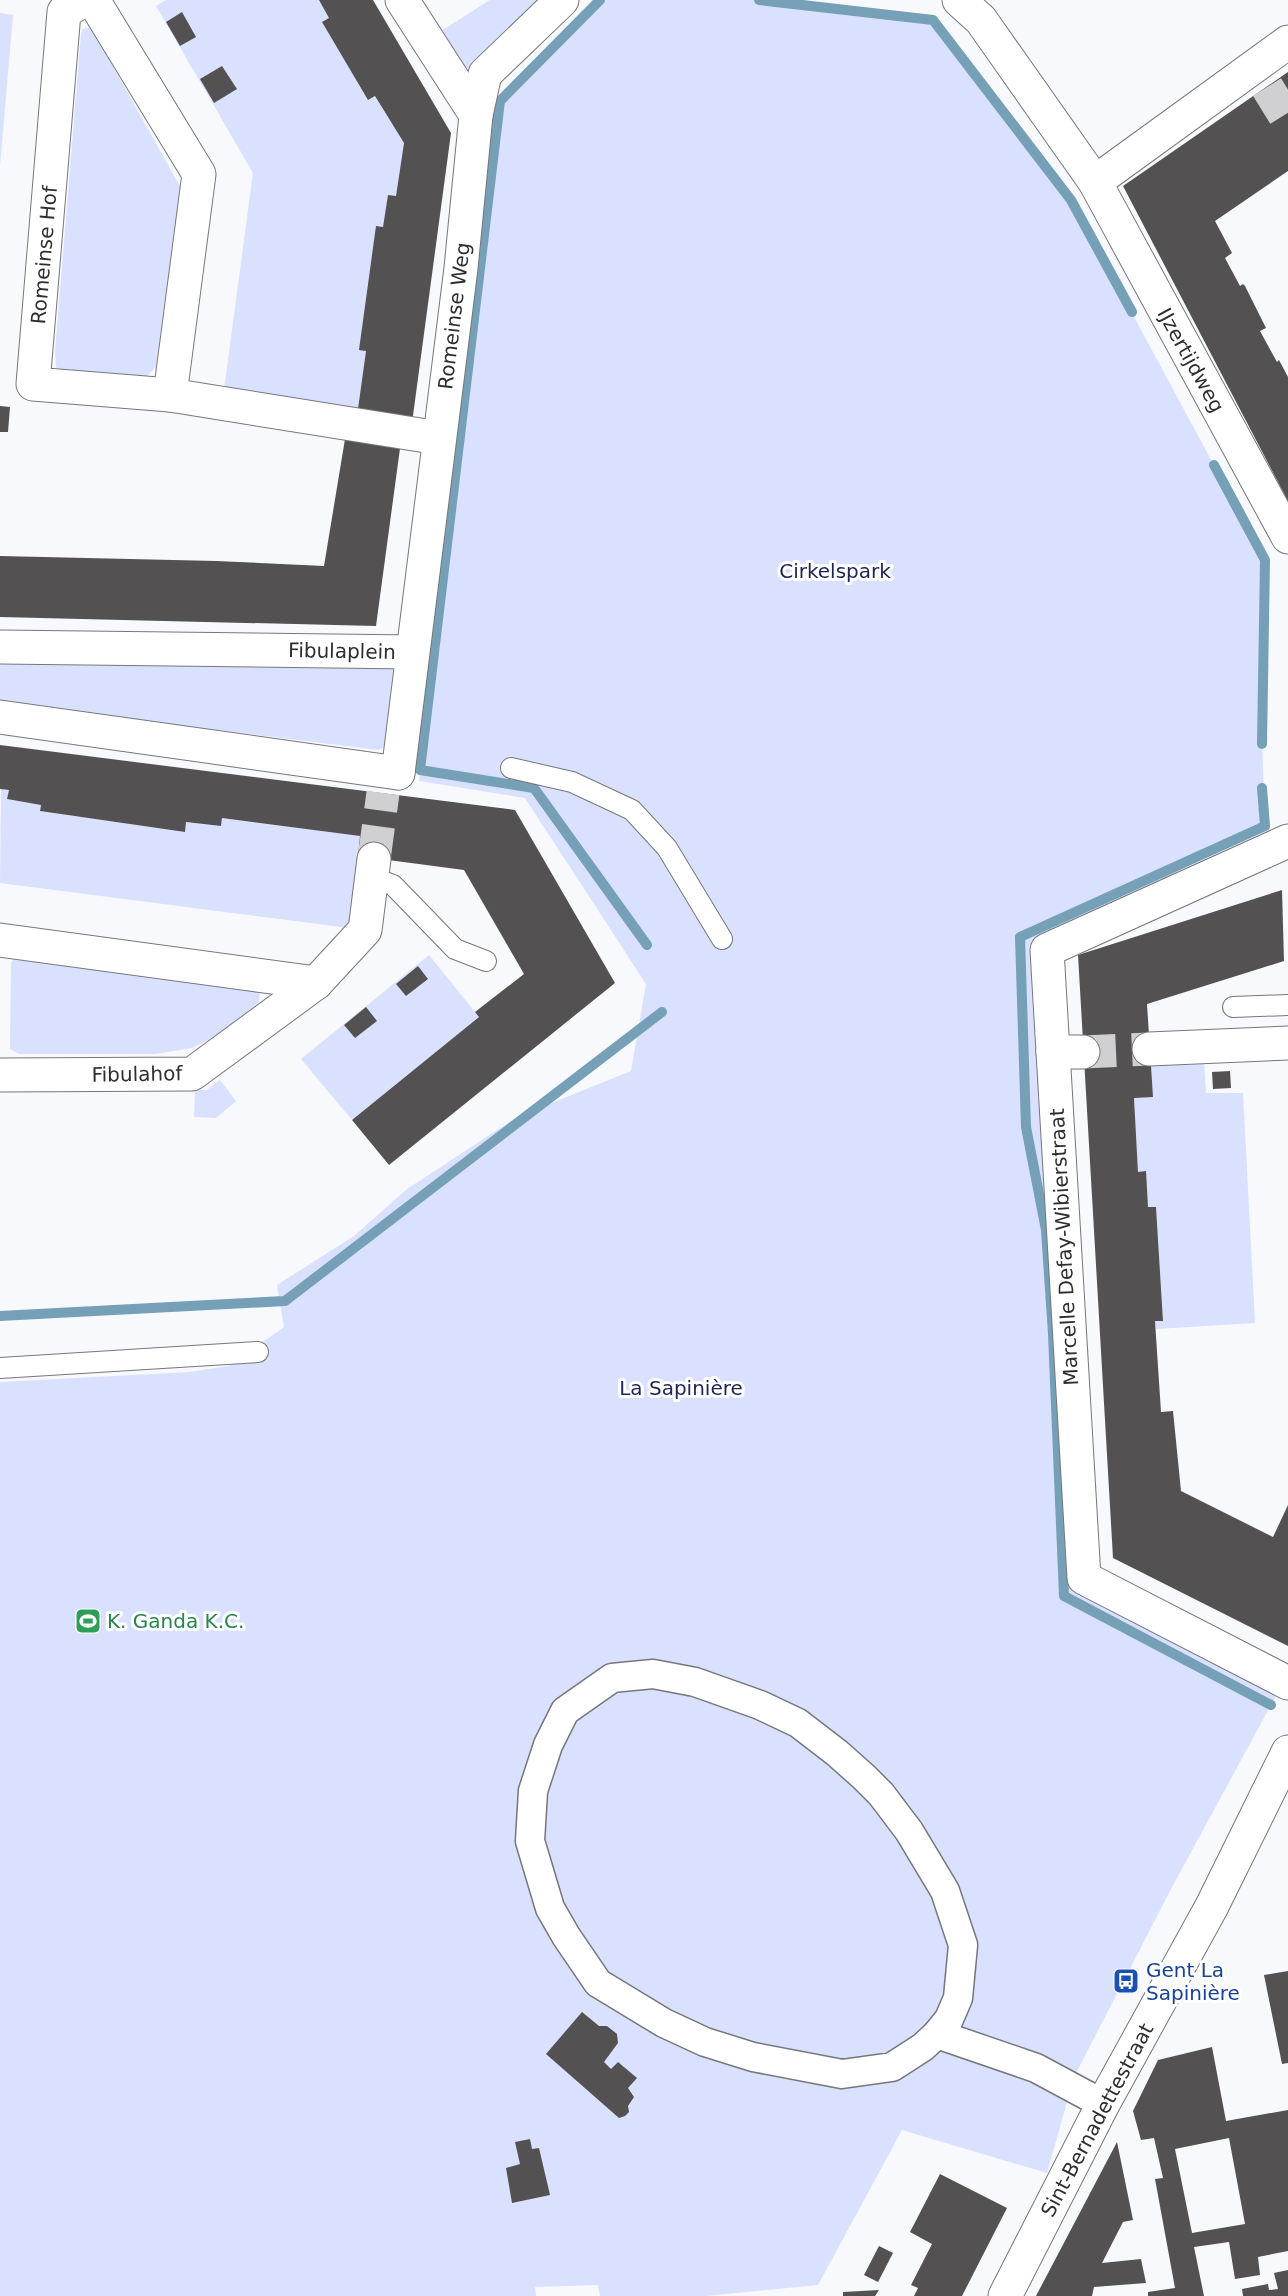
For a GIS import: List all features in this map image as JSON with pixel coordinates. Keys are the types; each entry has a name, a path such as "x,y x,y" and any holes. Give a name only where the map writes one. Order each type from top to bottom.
{"street":[{"name":"Romeinse Hof","path":"84,0 64,12 33,384 170,394 439,438"},
{"path":"93,0 199,174 170,394"},
{"path":"402,0 476,115"},
{"name":"Romeinse Weg","path":"412,652 461,267 476,115 485,74 562,0"},
{"name":"IJzertijdweg","path":"959,0 981,20 1095,182 1288,537"},
{"path":"1095,182 1260,77 1288,42"},
{"name":"Fibulaplein","path":"0,647 412,652 390,783 0,717"},
{"path":"1280,845 1288,813"},
{"name":"Marcelle Defay-Wibierstraat","path":"1280,845 1047,950 1068,1052 1084,1578 1288,1683"},
{"name":"Fibulahof","path":"0,1075 192,1074 316,983 365,930 373,867"},
{"path":"0,939 316,983"},
{"path":"1149,1049 1288,1043"},
{"path":"653,1674 695,1682 760,1705 798,1723 837,1753 881,1794 909,1832 945,1891 963,1946 958,1998 949,2019 937,2034 892,2067 842,2074 753,2057 705,2042 664,2023 598,1983 550,1908 530,1841 533,1791 548,1745 565,1711 612,1678 653,1674"},
{"name":"Sint-Bernadettestraat","path":"1005,2296 1103,2104 1212,1906 1288,1752"},
{"path":"937,2034 1036,2068 1103,2104"}],"lane":[{"path":"511,768 572,782 632,810 667,848 722,939"},
{"path":"373,867 456,949 486,961"},
{"path":"1233,1007 1288,1005"},
{"path":"0,1368 258,1352"}],"green space":[{"path":"166,0 319,0 368,100 375,96 404,143 396,196 388,195 357,416 223,397 253,173 156,6"},
{"path":"490,0 541,0 468,68 465,68 441,31"},
{"path":"600,0 759,0 933,20 1071,200 1265,560 1262,744 1265,826 1035,946 1072,1585 1278,1692 1171,1889 1074,2077 1047,2173 902,2130 818,2285 706,2296 600,2296 598,2285 535,2287 536,2296 0,2296 0,1382 189,1372 229,1366 284,1327 277,1285 354,1236 407,1189 517,1117 631,1071 646,984 525,798 419,781 500,101"},
{"path":"0,13 13,15 0,166"},
{"path":"88,28 93,31 181,188 156,367 146,377 65,375 56,367 55,351 81,34 83,29"},
{"path":"0,657 387,666 398,669 385,747 378,750 0,703"},
{"path":"1,789 9,790 7,799 41,805 40,811 185,832 186,822 221,826 222,818 360,836 349,928 0,883"},
{"path":"429,955 479,1017 352,1120 301,1059"},
{"path":"15,957 253,987 260,992 259,1002 222,1033 192,1048 155,1054 19,1054 10,1049 11,963"},
{"path":"1204,1061 1206,1093 1243,1093 1255,1323 1156,1329 1155,1321 1163,1320 1156,1208 1148,1207 1138,1172 1134,1098 1150,1064"},
{"path":"220,1080 236,1101 216,1118 194,1117 195,1090 207,1090"}],"building":[{"path":"319,0 373,0 451,133 412,423 357,416 366,351 359,350 376,226 383,227 388,195 396,196 404,143 375,96 368,100 322,22 329,18"},
{"path":"182,12 196,37 180,46 166,22"},
{"path":"222,66 237,89 214,103 200,79"},
{"path":"1288,72 1288,171 1215,221 1232,253 1225,258 1240,286 1243,284 1245,286 1266,328 1260,331 1288,377 1288,501 1123,186"},
{"path":"0,406 10,407 8,432 0,432"},
{"path":"346,433 401,441 376,626 0,617 0,556 324,566"},
{"path":"0,745 515,810 615,983 389,1165 352,1120 479,1017 475,1012 524,974 464,870 358,856 360,836 222,818 221,826 186,822 185,832 40,811 41,805 7,799 9,790 0,789"},
{"path":"1282,890 1284,961 1147,1004 1153,1097 1134,1098 1138,1172 1146,1171 1148,1207 1156,1207 1163,1321 1155,1321 1161,1412 1173,1411 1181,1491 1273,1537 1288,1505 1288,1646 1113,1558 1078,955"},
{"path":"418,966 428,979 406,996 396,984"},
{"path":"366,1007 377,1021 355,1038 344,1025"},
{"path":"1230,1071 1231,1088 1213,1089 1212,1072"},
{"path":"1288,1971 1288,2063 1282,2064 1264,1975"},
{"path":"582,2012 599,2026 607,2026 617,2034 618,2043 604,2062 611,2069 618,2062 637,2078 628,2088 634,2097 628,2106 629,2112 625,2116 619,2118 546,2054"},
{"path":"1212,2047 1226,2121 1288,2110 1288,2251 1258,2257 1260,2275 1235,2279 1229,2242 1194,2247 1204,2296 1148,2296 1148,2292 1175,2288 1155,2179 1163,2178 1154,2138 1141,2140 1133,2111 1158,2060","holes":["1229,2138 1245,2224 1192,2233 1175,2149"]},
{"path":"530,2139 532,2149 539,2148 550,2195 512,2203 506,2168 520,2164 515,2142"},
{"path":"1117,2142 1133,2220 1123,2222 1102,2263 1141,2259 1146,2283 1094,2287 1092,2296 1036,2296"},
{"path":"940,2174 1007,2208 962,2296 914,2296 918,2288 911,2285 932,2244 910,2232"},
{"path":"879,2246 893,2253 878,2282 864,2275"},
{"path":"1288,2270 1288,2296 1243,2296 1242,2289 1268,2284 1269,2290 1278,2289 1274,2273"},
{"path":"879,2290 875,2296 843,2296 843,2292"}],"waterway":[{"path":"600,0 500,101 420,770 534,788 647,945"},
{"path":"759,0 933,20 1071,200 1132,312"},
{"path":"1214,465 1265,560 1262,744"},
{"path":"1262,788 1265,826 1020,937 1026,1127 1046,1230 1053,1334 1064,1596 1271,1705"},
{"path":"0,1316 285,1301 662,1012"}],"tunnel":[{"path":"1267,87 1288,121"},
{"path":"374,859 383,793"},
{"path":"1083,1052 1149,1049"}],"place":[{"name":"K. Ganda K.C.","path":"88,1621"},
{"name":"Gent La Sapinière","path":"1126,1981"}],"park label":[{"name":"Cirkelspark","path":"835,571"},
{"name":"La Sapinière","path":"681,1388"}]}
